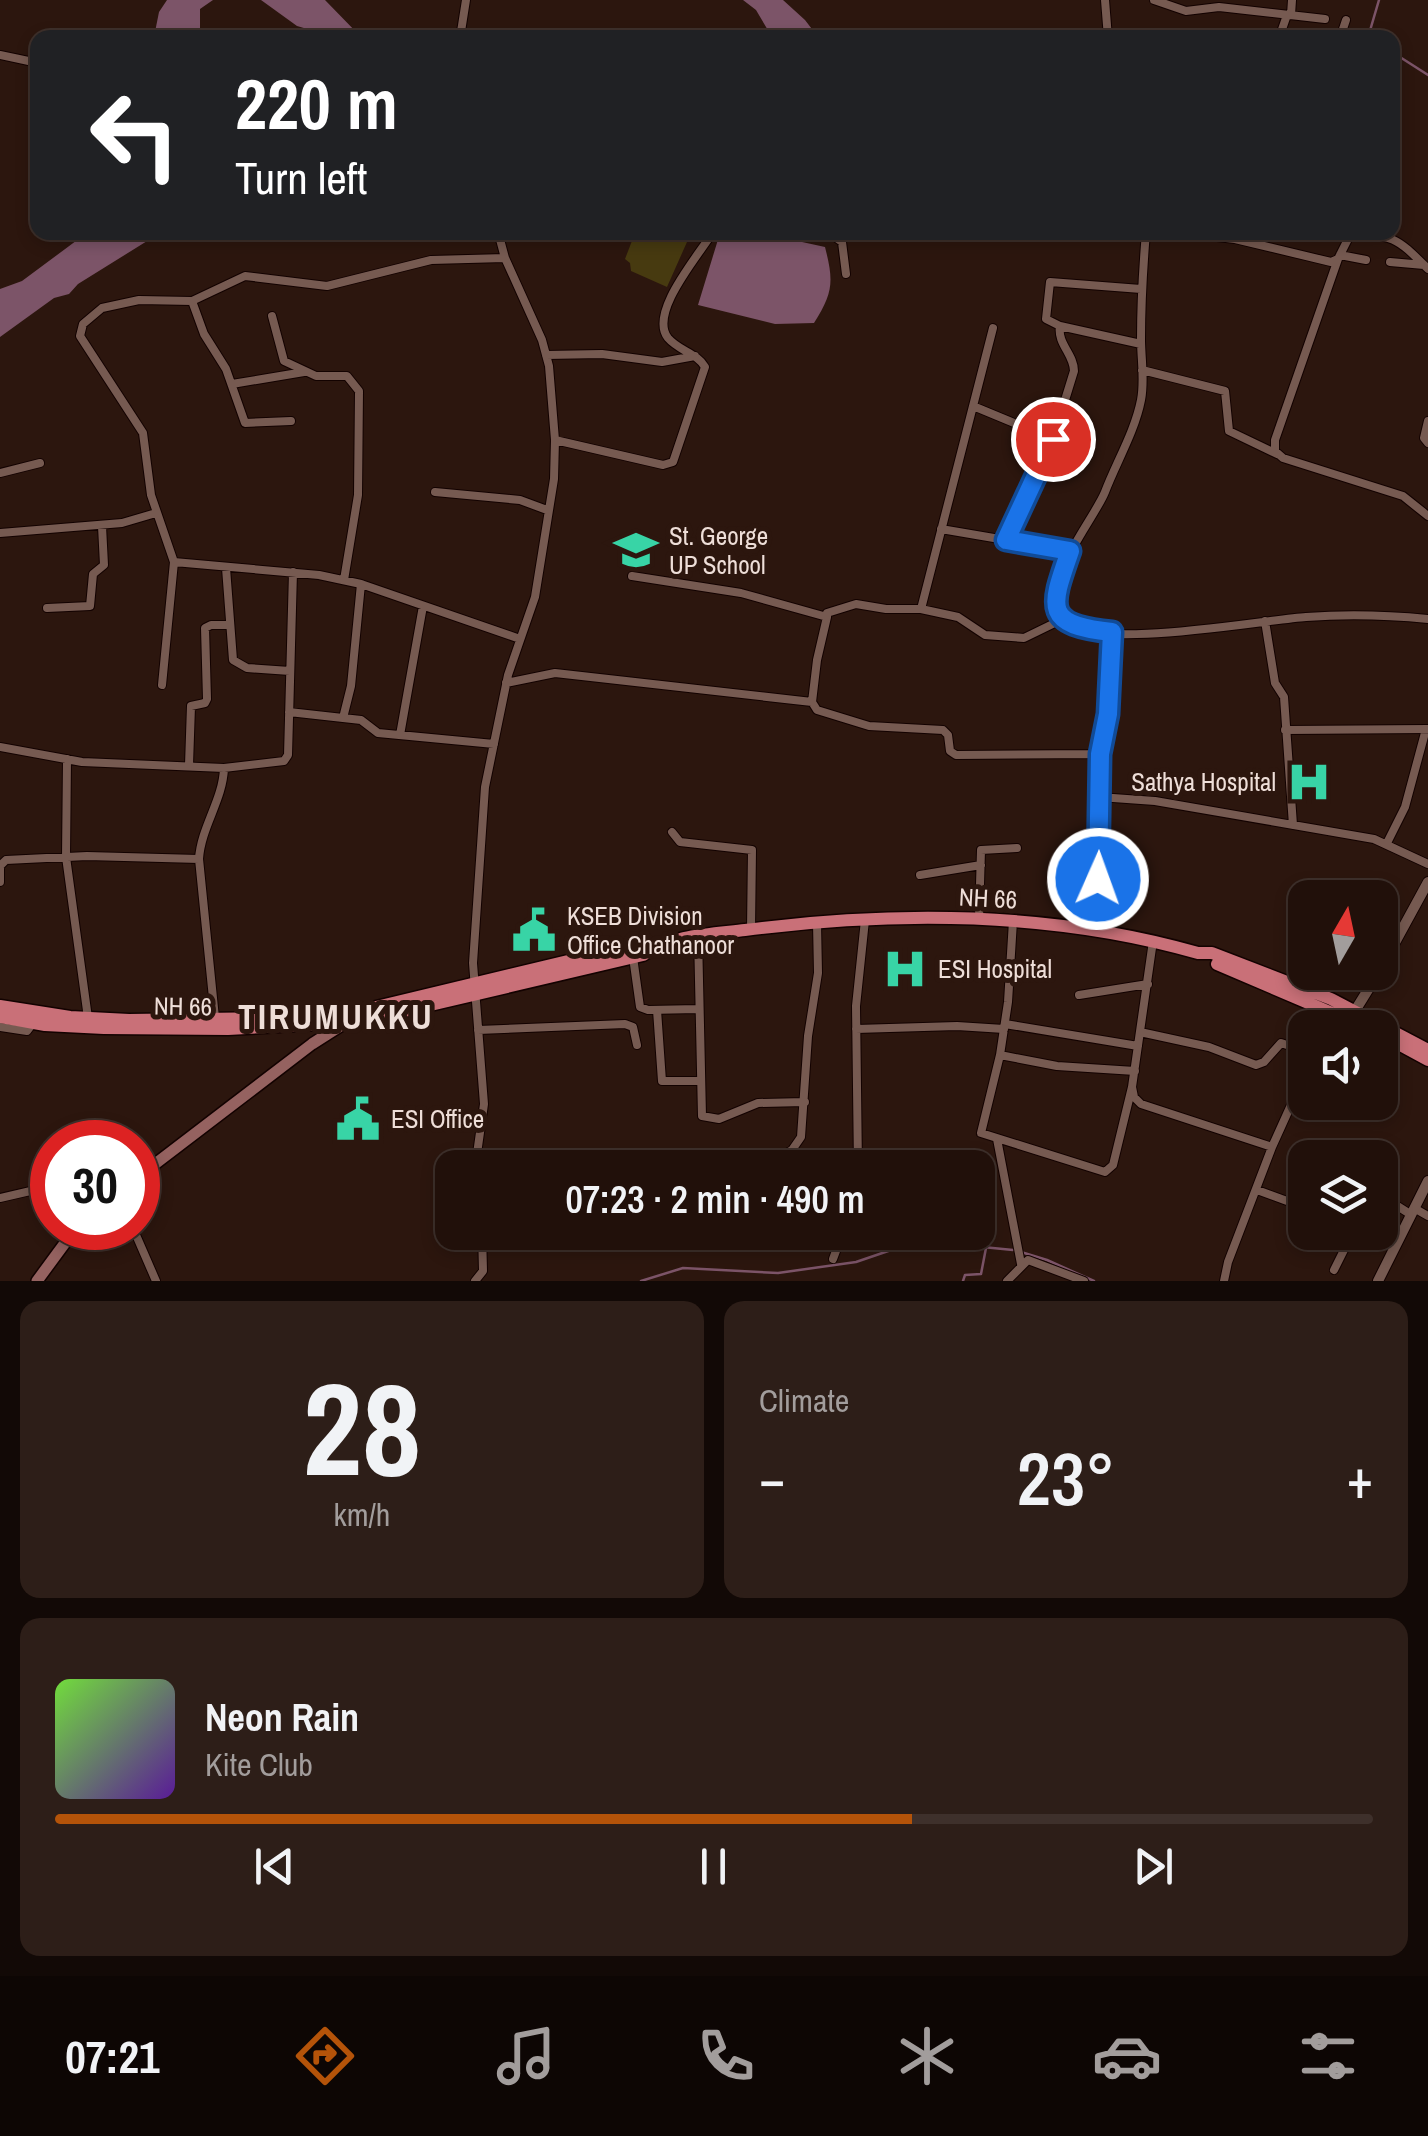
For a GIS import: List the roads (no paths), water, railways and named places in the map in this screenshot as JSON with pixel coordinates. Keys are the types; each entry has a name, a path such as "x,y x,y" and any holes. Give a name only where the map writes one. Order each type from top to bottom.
{"highway":[{"name":"NH 66","path":"0,1006 88,1018 282,1018 372,1008 473,990 634,957 655,946 698,936 865,920 979,919 1087,928 1154,940 1198,952 1208,960 1339,1009"},
{"name":"NH 66","path":"0,1017 87,1027 228,1029 348,1021 639,944 655,946"},
{"name":"NH 66","path":"1398,1036 1428,1050"},
{"path":"1398,1044 1428,1060"}],"main road":[{"path":"160,1160 348,1021"},
{"path":"312,1044 317,1024"},
{"path":"37,1281 60,1250"}],"street":[{"path":"461,30 466,0"},
{"path":"1105,0 1107,30"},
{"path":"1154,0 1186,10 1219,6 1325,19"},
{"path":"1282,30 1292,0"},
{"path":"1343,30 1346,20"},
{"path":"0,55 30,61"},
{"path":"479,1150 484,1122 473,990 480,832 506,683 535,597 554,479 555,440 546,355 500,240"},
{"path":"555,440 670,464 677,456 705,371 704,364 666,336 662,318 673,291 708,240"},
{"path":"839,240 846,274"},
{"path":"1145,240 1138,410 1100,503 1070,551 1055,594 1063,620 1080,629 1112,632 1200,631 1265,621 1378,614 1428,619"},
{"path":"1235,240 1328,262 1339,257 1366,260"},
{"path":"1278,454 1275,440 1348,240"},
{"path":"1398,240 1426,267"},
{"path":"162,685 174,562 156,513 143,433 80,336 92,314 113,304 139,300 192,301 253,275 327,286 431,260 506,258"},
{"path":"1390,262 1426,267"},
{"path":"1141,289 1051,280 1046,319 1060,326 1141,344"},
{"path":"192,301 247,424 291,421"},
{"path":"272,316 284,361 316,376 348,376 359,391 358,495 344,580"},
{"path":"1006,540 1053,439 1074,371 1074,362 1059,338 1060,326"},
{"path":"922,609 993,328"},
{"path":"546,355 602,354 662,362 695,356"},
{"path":"1142,370 1225,391 1229,430 1283,458 1403,496 1428,516"},
{"path":"232,384 304,372"},
{"path":"973,406 1053,439"},
{"path":"1428,421 1424,434 1428,443"},
{"path":"0,474 40,462"},
{"path":"435,492 520,500 547,510"},
{"path":"0,533 102,526 156,513"},
{"path":"47,608 90,606 93,574 104,565 102,526"},
{"path":"941,529 1070,551"},
{"path":"174,562 344,580 520,639"},
{"path":"226,568 231,656 236,664 290,671"},
{"path":"0,747 67,759 224,768 276,764 286,759 293,572"},
{"path":"632,576 741,594 827,617"},
{"path":"343,718 351,686 361,584"},
{"path":"1063,620 1024,638 993,637 978,632 958,616 922,609 856,604 827,613 816,660 812,702 817,710 869,726 943,730 948,734 950,751 956,754 1100,754"},
{"path":"400,735 423,606"},
{"path":"1265,621 1275,684 1284,697 1293,825"},
{"path":"189,765 191,706 207,699 206,628 230,625"},
{"path":"1087,928 1100,872 1100,754 1108,714 1112,632"},
{"path":"506,683 547,674 573,674 812,702"},
{"path":"289,712 365,721 378,732 494,744"},
{"path":"1286,730 1427,729 1405,807 1387,843"},
{"path":"67,759 66,857 88,1018"},
{"path":"216,1020 199,859 201,841 223,784 224,768"},
{"path":"1099,797 1155,802 1387,843 1428,864"},
{"path":"672,832 680,842 752,850 751,929"},
{"path":"979,919 983,848 1017,848"},
{"path":"0,882 4,861 66,857 199,859"},
{"path":"920,875 982,865"},
{"path":"1398,936 1428,882"},
{"path":"858,1150 856,1029 865,920"},
{"path":"1013,921 1000,1055 980,1130 984,1135 1105,1172 1112,1165 1132,1087 1154,940"},
{"path":"792,1150 800,1141 810,1018 818,972 817,924"},
{"path":"698,936 701,1112 707,1120 719,1120 758,1102 804,1102"},
{"path":"634,957 639,1005 643,1009 698,1009"},
{"path":"1079,995 1148,984"},
{"path":"657,1010 662,1081 700,1081"},
{"path":"0,1026 27,1031 34,1023"},
{"path":"478,1030 625,1024 633,1028 637,1045"},
{"path":"856,1029 1004,1027 1138,1046"},
{"path":"1140,1032 1210,1047 1256,1065 1264,1062 1281,1043 1288,1045"},
{"path":"1000,1055 1057,1066 1134,1071"},
{"path":"1132,1087 1141,1104 1272,1147"},
{"path":"1224,1281 1288,1112"},
{"path":"998,1139 1020,1264"},
{"path":"1378,1281 1428,1182"},
{"path":"1258,1190 1288,1201"},
{"path":"0,1198 30,1191"},
{"path":"1398,1204 1428,1216"},
{"path":"143,1250 156,1281"},
{"path":"479,1279 481,1250"},
{"path":"834,1259 837,1250"},
{"path":"1334,1270 1343,1250"},
{"path":"1007,1281 1020,1264 1031,1261 1084,1281"}],"waterway":[{"path":"1370,30 1379,0"},
{"path":"1400,57 1428,75"},
{"path":"641,1281 683,1268 778,1273 856,1262 897,1248 942,1243 1013,1250"},
{"path":"963,1281 965,1275 981,1274 986,1250"},
{"path":"1021,1252 1094,1281"}],"place":[{"name":"St. George UP School","path":"636,550"},
{"name":"Sathya Hospital","path":"1309,782"},
{"name":"KSEB Division Office Chathanoor","path":"534,930"},
{"name":"ESI Hospital","path":"905,969"},
{"name":"ESI Office","path":"358,1119"}],"district":[{"name":"TIRUMUKKU","path":"336,1016"}]}
